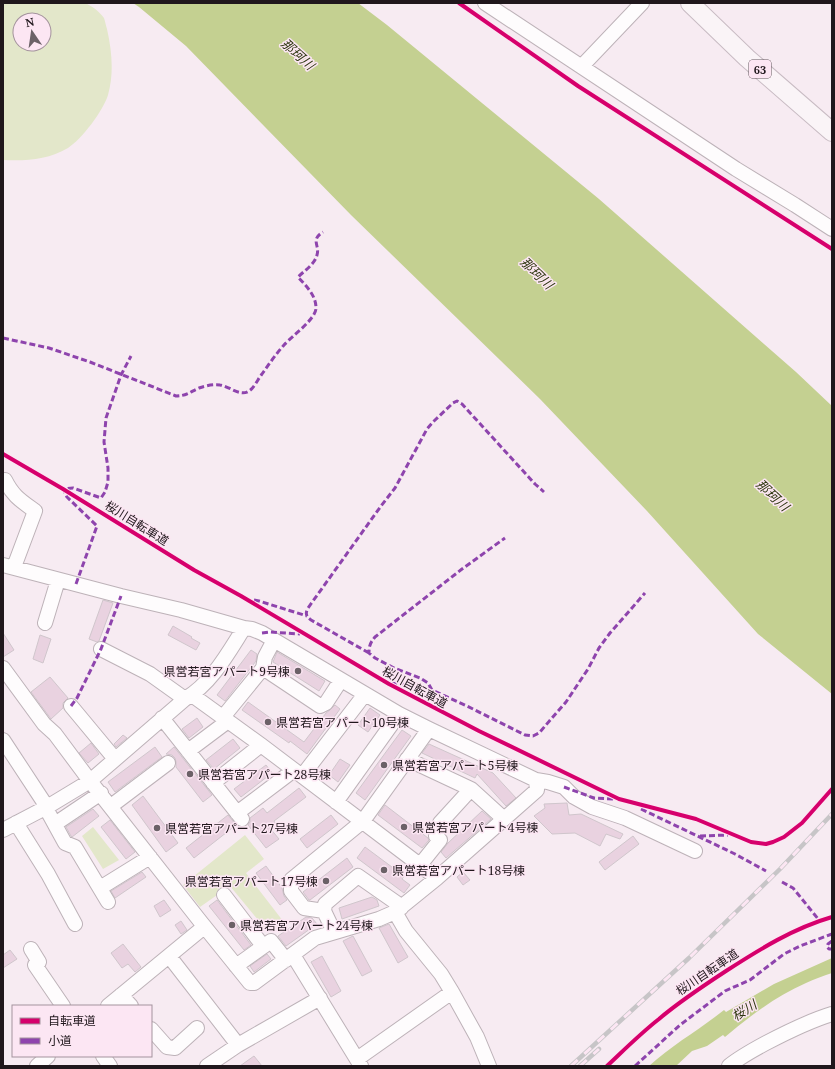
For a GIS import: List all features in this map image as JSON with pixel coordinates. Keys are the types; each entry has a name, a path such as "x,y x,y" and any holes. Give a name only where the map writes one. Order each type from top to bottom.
{"main road":[{"name":"63","path":"695,4 747,58 832,132"}],"street":[{"path":"486,3 736,169 832,229"},
{"path":"582,66 642,3"},
{"path":"5,480 10,490 17,498 35,511 8,566 58,580 181,610 262,633 399,714 536,780 564,787 574,797 592,807 625,818 695,851"},
{"path":"45,622 58,580"},
{"path":"3,830 47,807 90,781 162,718 200,688 222,662 244,628"},
{"path":"188,751 225,719 263,668 265,657 274,640"},
{"path":"101,649 150,674 225,719 437,878"},
{"path":"3,668 44,724 55,734 204,927 250,983 254,983 315,938 379,918 398,910 437,878 537,790 536,780"},
{"path":"263,668 320,706 326,703 341,680"},
{"path":"162,718 240,816 298,773 365,694"},
{"path":"71,706 115,759"},
{"path":"336,802 399,714"},
{"path":"324,911 304,908 291,890 291,880 362,822 429,729"},
{"path":"3,740 47,807 48,812 65,844 75,847 108,902"},
{"path":"213,783 261,745"},
{"path":"407,759 471,789 504,819"},
{"path":"111,806 168,763"},
{"path":"420,865 440,840 436,836 440,823 471,789"},
{"path":"55,824 101,793"},
{"path":"16,823 48,874 75,924"},
{"path":"100,888 150,857"},
{"path":"334,932 324,911 325,904 358,876 398,910 406,931 441,974 452,992 477,1037 489,1066"},
{"path":"224,895 263,946"},
{"path":"109,1005 204,927"},
{"path":"236,966 271,941 290,957 320,998 359,1062 452,992"},
{"path":"31,949 39,962 35,965 62,1005"},
{"path":"169,956 238,1045"},
{"path":"121,995 130,1005"},
{"path":"207,1066 238,1045 320,998"},
{"path":"729,1066 736,1060 785,1033 832,1014"},
{"path":"152,1030 167,1047 175,1048 197,1028"},
{"path":"37,1066 47,1057"},
{"path":"104,1057 110,1066"}],"shaded area":[{"path":"85,3 95,9 104,18 109,37 112,62 111,79 108,95 102,109 74,144 68,148 53,155 37,159 3,160 3,4"},
{"path":"93,827 119,860 103,869 82,836"},
{"path":"245,835 264,859 246,873 283,921 268,932 230,886 200,907 183,885"}],"water":[{"name":"那珂川","path":"133,3 358,3 387,25 599,199 796,372 832,406 832,694 758,634 647,511 540,399 351,215 186,46"},
{"name":"桜川","path":"832,958 832,973 812,980 784,994 754,1014 725,1037 723,1035 707,1046 692,1051 676,1066 649,1066 667,1051 724,1010 726,1012 774,984"}],"building":[{"path":"103,600 113,603 99,641 97,642 89,639"},
{"path":"173,626 200,643 196,650 168,635"},
{"path":"3,633 14,650 3,657"},
{"path":"40,635 51,639 43,663 33,659"},
{"path":"251,650 257,654 256,661 225,701 217,695"},
{"name":"県営若宮アパート9号棟","path":"277,652 325,681 319,691 273,662"},
{"path":"50,677 68,698 63,703 63,708 51,719 31,692"},
{"path":"248,702 304,742 326,713 335,705 340,709 307,754 290,741 289,743 242,710"},
{"path":"370,708 380,715 368,732 358,725"},
{"path":"197,718 203,727 189,738 182,729"},
{"name":"県営若宮アパート5号棟","path":"402,730 411,736 365,800 356,793"},
{"path":"123,735 127,738 116,747 114,744"},
{"path":"233,739 240,748 214,769 206,760"},
{"path":"91,743 99,754 88,763 79,753"},
{"path":"429,744 493,773 516,798 506,806 477,774 475,778 422,753"},
{"path":"155,747 162,757 115,792 108,782"},
{"name":"県営若宮アパート28号棟","path":"174,747 212,795 203,802 176,767 175,758 172,755 166,754"},
{"path":"340,759 350,765 338,782 329,775"},
{"path":"266,765 272,773 241,797 234,789"},
{"path":"299,788 306,797 274,821 275,823 269,827 279,839 266,848 248,825 250,818 263,808 267,813"},
{"name":"県営若宮アパート27号棟","path":"143,796 178,843 166,852 132,805"},
{"path":"567,803 569,815 581,814 623,834 620,839 606,834 600,846 575,833 552,834 534,816 545,808 544,804"},
{"name":"県営若宮アパート4号棟","path":"385,805 428,838 429,840 422,848 378,815"},
{"path":"93,809 99,816 72,837 66,827"},
{"path":"482,811 491,819 446,858 441,852 448,843"},
{"path":"228,815 236,825 194,858 186,848"},
{"path":"331,815 338,824 307,848 300,839"},
{"path":"110,820 135,852 126,859 101,827"},
{"path":"633,836 639,844 605,870 599,862"},
{"name":"県営若宮アパート18号棟","path":"365,847 404,876 402,879 410,885 404,893 357,858"},
{"name":"県営若宮アパート17号棟","path":"347,858 353,867 309,900 303,892"},
{"path":"266,866 282,888 284,896 287,900 280,905 256,873"},
{"path":"142,872 146,877 115,898 111,891"},
{"path":"463,872 470,880 463,885 457,877"},
{"path":"372,897 377,900 379,906 342,919 339,908"},
{"path":"164,900 171,910 160,917 154,906"},
{"name":"県営若宮アパート24号棟","path":"217,900 251,945 244,950 209,906"},
{"path":"306,917 312,918 317,924 286,946 278,936"},
{"path":"181,921 187,930 181,934 175,925"},
{"path":"389,924 408,957 398,963 379,928"},
{"path":"353,936 372,971 362,976 343,941"},
{"path":"123,944 141,967 135,972 128,964 122,968 111,953"},
{"path":"10,950 17,959 3,968 3,955"},
{"path":"267,954 271,959 254,972 250,966"},
{"path":"322,956 341,991 331,997 311,962"},
{"path":"254,1056 262,1066 240,1066"}],"railway":[{"path":"571,1066 689,958 780,869 832,814"},
{"path":"580,1066 599,1049"}],"marked path":[{"path":"3,338 49,348 90,362 176,396 185,395 201,387 209,385 220,385 238,392 246,393 253,388 281,348 308,322 315,312 316,303 307,287 298,277 312,264 316,258 318,251 316,240 323,232"},
{"path":"76,584 97,526 67,497 63,489 73,488 101,498 105,492 108,482 108,468 104,442 106,418 121,375 131,356"},
{"path":"369,653 311,620 306,615 307,610 395,488 427,429 453,403 457,401 462,404 544,492"},
{"path":"432,690 428,683 420,678 394,668 375,658 369,653 371,643 375,637 462,569 505,538"},
{"path":"391,684 398,683 432,690 525,735 533,736 539,733 566,702 588,669 599,648 645,593"},
{"path":"71,706 77,698 101,649 121,596"},
{"path":"254,600 307,616"},
{"path":"262,633 270,632 300,634"},
{"path":"564,787 594,798 613,799"},
{"path":"641,809 735,854 766,871"},
{"path":"700,836 728,835"},
{"path":"782,882 793,888 819,920"},
{"path":"635,1066 680,1025 725,991 750,980 784,954 800,946 832,934"},
{"path":"832,941 827,947 832,949"}],"cycle path":[{"path":"459,3 578,86 832,249"},
{"name":"桜川自転車道","path":"3,454 63,489 194,570 241,596 389,684 479,731 619,799 696,819 751,842 766,844 784,837 802,823 832,789"},
{"name":"桜川自転車道","path":"607,1066 652,1024 709,982 791,933 832,917"}],"place":[{"name":"県営若宮アパート9号棟","path":"298,671"},
{"name":"県営若宮アパート10号棟","path":"268,722"},
{"name":"県営若宮アパート5号棟","path":"384,765"},
{"name":"県営若宮アパート28号棟","path":"190,774"},
{"name":"県営若宮アパート4号棟","path":"404,827"},
{"name":"県営若宮アパート27号棟","path":"157,828"},
{"name":"県営若宮アパート18号棟","path":"384,870"},
{"name":"県営若宮アパート17号棟","path":"326,881"},
{"name":"県営若宮アパート24号棟","path":"232,925"}]}
